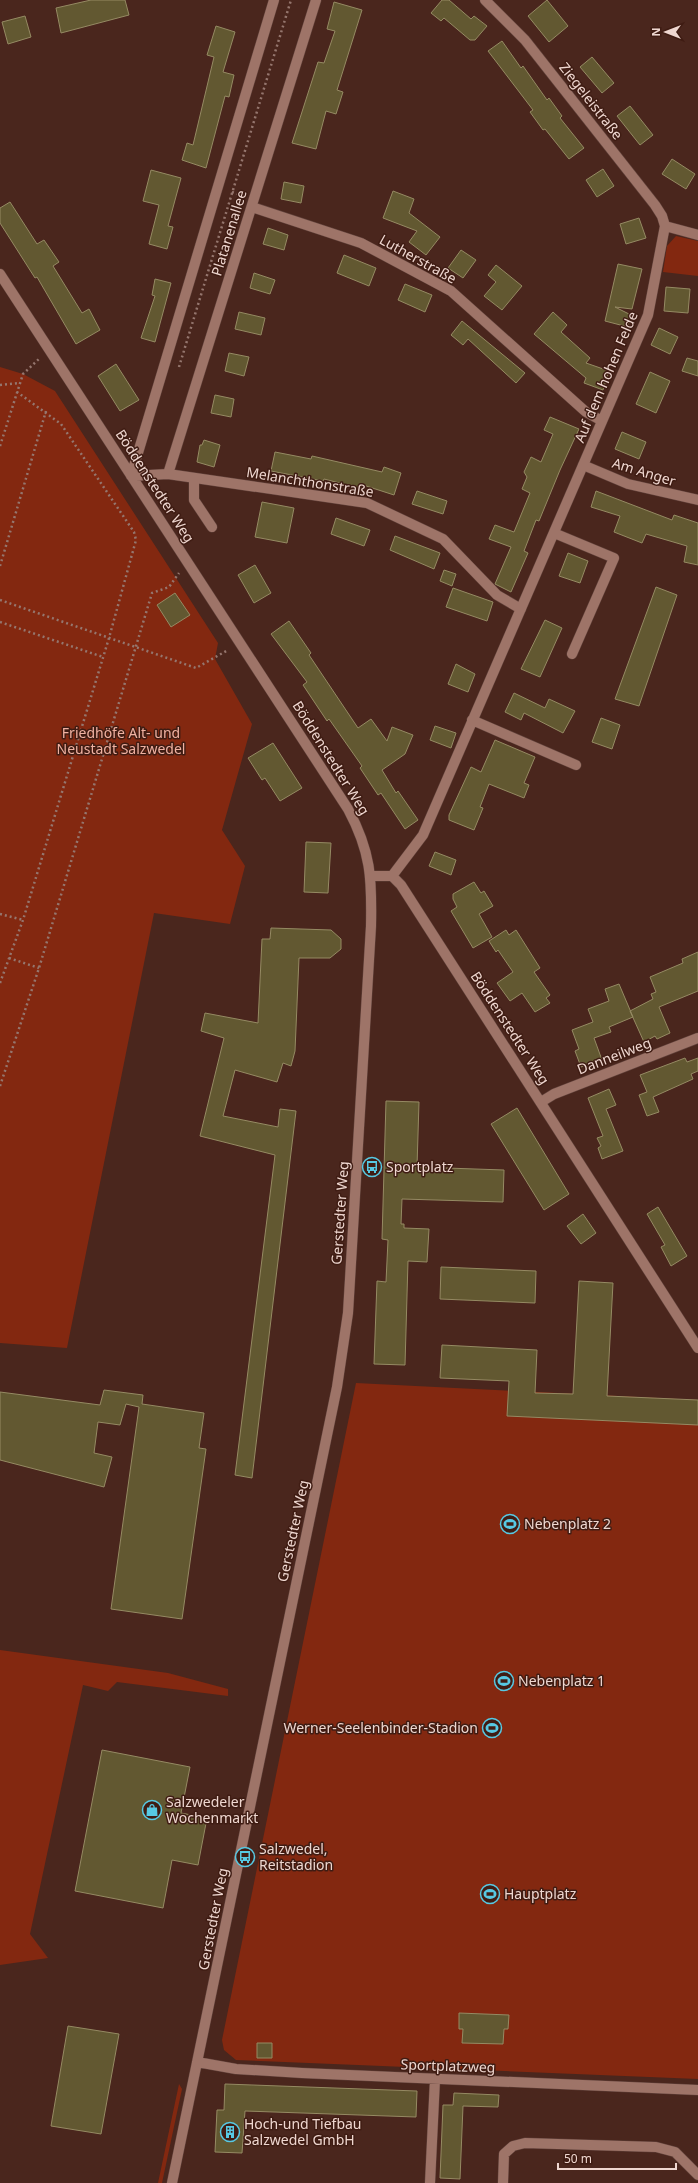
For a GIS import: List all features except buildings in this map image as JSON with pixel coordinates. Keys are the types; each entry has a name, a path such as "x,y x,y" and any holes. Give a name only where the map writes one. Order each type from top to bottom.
{"street":[{"name":"Platanenallee","path":"131,476 219,189 274,0"},
{"name":"Platanenallee","path":"168,474 316,0"},
{"name":"Ziegeleistraße","path":"486,0 525,40 641,186 662,216 665,226"},
{"name":"Lutherstraße","path":"253,203 361,243 451,291 586,412 602,421"},
{"path":"665,226 698,235"},
{"name":"Auf dem hohen Felde","path":"392,876 423,835 648,315 665,226"},
{"name":"Böddenstedter Weg","path":"0,274 348,809 363,842 371,876"},
{"name":"Am Anger","path":"583,465 628,484 698,500"},
{"name":"Melanchthonstraße","path":"131,476 168,474 346,499 377,507 443,539 497,595 521,609"},
{"path":"194,478 194,500 212,527"},
{"path":"554,533 614,558 572,654"},
{"path":"472,720 576,764"},
{"path":"371,876 392,876"},
{"name":"Gerstedter Weg","path":"172,2183 330,1422 348,1312 370,949 371,876"},
{"name":"Böddenstedter Weg","path":"392,876 401,885 416,906 698,1348"},
{"name":"Danneilweg","path":"541,1102 554,1094 698,1038"},
{"name":"Sportplatzweg","path":"197,2062 236,2069 698,2090"},
{"path":"430,2183 435,2079"},
{"path":"503,2183 504,2154 513,2146 525,2143 656,2147 675,2152 698,2175"}],"path":[{"path":"177,373 291,0"},
{"path":"219,189 233,193 253,203"},
{"path":"0,446 22,374 50,350"},
{"path":"0,385 20,383"},
{"path":"0,983 23,920 109,638 136,540 134,532 62,424 46,411 17,392"},
{"path":"0,566 46,411"},
{"path":"0,1086 39,968 152,593 169,587 180,573"},
{"path":"0,600 196,668 228,650"},
{"path":"0,622 103,657"},
{"path":"0,914 23,920"},
{"path":"9,958 39,968"}],"green space":[{"path":"676,236 698,241 698,276 663,272 667,246"},
{"name":"Friedhöfe Alt- und Neustadt Salzwedel","path":"0,367 23,374 55,391 218,643 215,659 252,724 222,830 245,866 230,924 154,913 67,1348 0,1343"},
{"name":"Werner-Seelenbinder-Stadion","path":"356,1383 698,1400 698,2079 236,2060 224,2050 222,2040"},
{"path":"0,1650 168,1673 228,1689 228,1696 117,1682 108,1691 83,1685 30,1934 48,1958 0,1965"},
{"path":"179,2084 182,2089 162,2183 158,2183"}],"place":[{"name":"Sportplatz","path":"372,1167"},
{"name":"Nebenplatz 2","path":"510,1524"},
{"name":"Nebenplatz 1","path":"504,1681"},
{"name":"Werner-Seelenbinder-Stadion","path":"492,1728"},
{"name":"Salzwedeler Wochenmarkt","path":"152,1810"},
{"name":"Salzwedel, Reitstadion","path":"245,1857"},
{"name":"Hauptplatz","path":"490,1894"},
{"name":"Hoch-und Tiefbau Salzwedel GmbH","path":"230,2132"}]}
